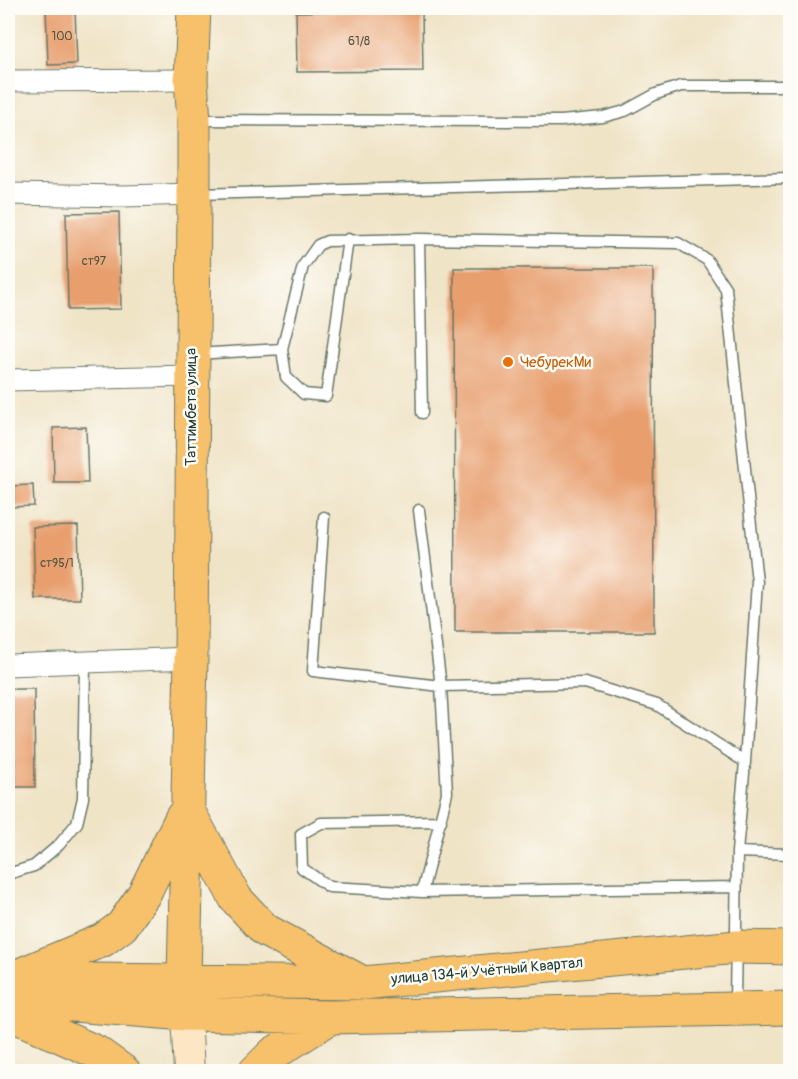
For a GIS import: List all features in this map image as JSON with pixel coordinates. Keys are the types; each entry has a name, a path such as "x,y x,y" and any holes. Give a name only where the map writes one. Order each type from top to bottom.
{"main road":[{"name":"Таттимбета улица","path":"186,1014 184,980 191,658 194,194 194,120 191,80 194,8"},
{"path":"8,981 103,940 122,926 144,894 186,807"},
{"path":"186,807 236,899 265,930 363,983"},
{"name":"улица 134-й Учётный Квартал","path":"8,992 95,980 363,983 737,947 790,948"},
{"path":"8,999 186,1014 331,1017 790,1008"},
{"path":"8,1013 96,1052 124,1071"},
{"path":"186,1014 189,1071"},
{"path":"255,1071 273,1054 331,1017"}],"street":[{"path":"8,81 191,80"},
{"path":"8,195 194,194"},
{"path":"8,380 192,365"},
{"path":"8,665 191,658"}],"lane":[{"path":"194,120 561,121 603,117 625,111 656,94 681,86 790,87"},
{"path":"194,194 790,178"},
{"path":"419,238 423,413"},
{"path":"348,239 326,396 304,394 286,377 282,350 303,266 318,245 327,241 348,239 419,238 678,243 707,260 726,289 757,582 737,852 735,1008"},
{"path":"192,365 282,350"},
{"path":"419,510 441,686 447,793 422,892"},
{"path":"324,517 313,671 441,686 585,683 657,705 745,762"},
{"path":"8,874 34,866 59,845 76,822 83,798 85,662"},
{"path":"441,821 321,823 301,834 302,867 329,887 422,892 736,887"},
{"path":"737,852 790,854"}],"building":[{"path":"46,8 75,8 77,64 48,65"},
{"path":"422,10 423,71 297,72 296,12"},
{"path":"119,212 121,309 68,310 66,213"},
{"path":"454,268 653,268 654,632 455,632"},
{"path":"86,427 88,483 54,483 53,428"},
{"path":"33,485 34,506 8,507 8,486"},
{"path":"78,526 80,599 35,599 33,527"},
{"path":"8,689 34,689 35,787 8,787"}],"place":[{"name":"ЧебурекМи","path":"508,362"}]}
